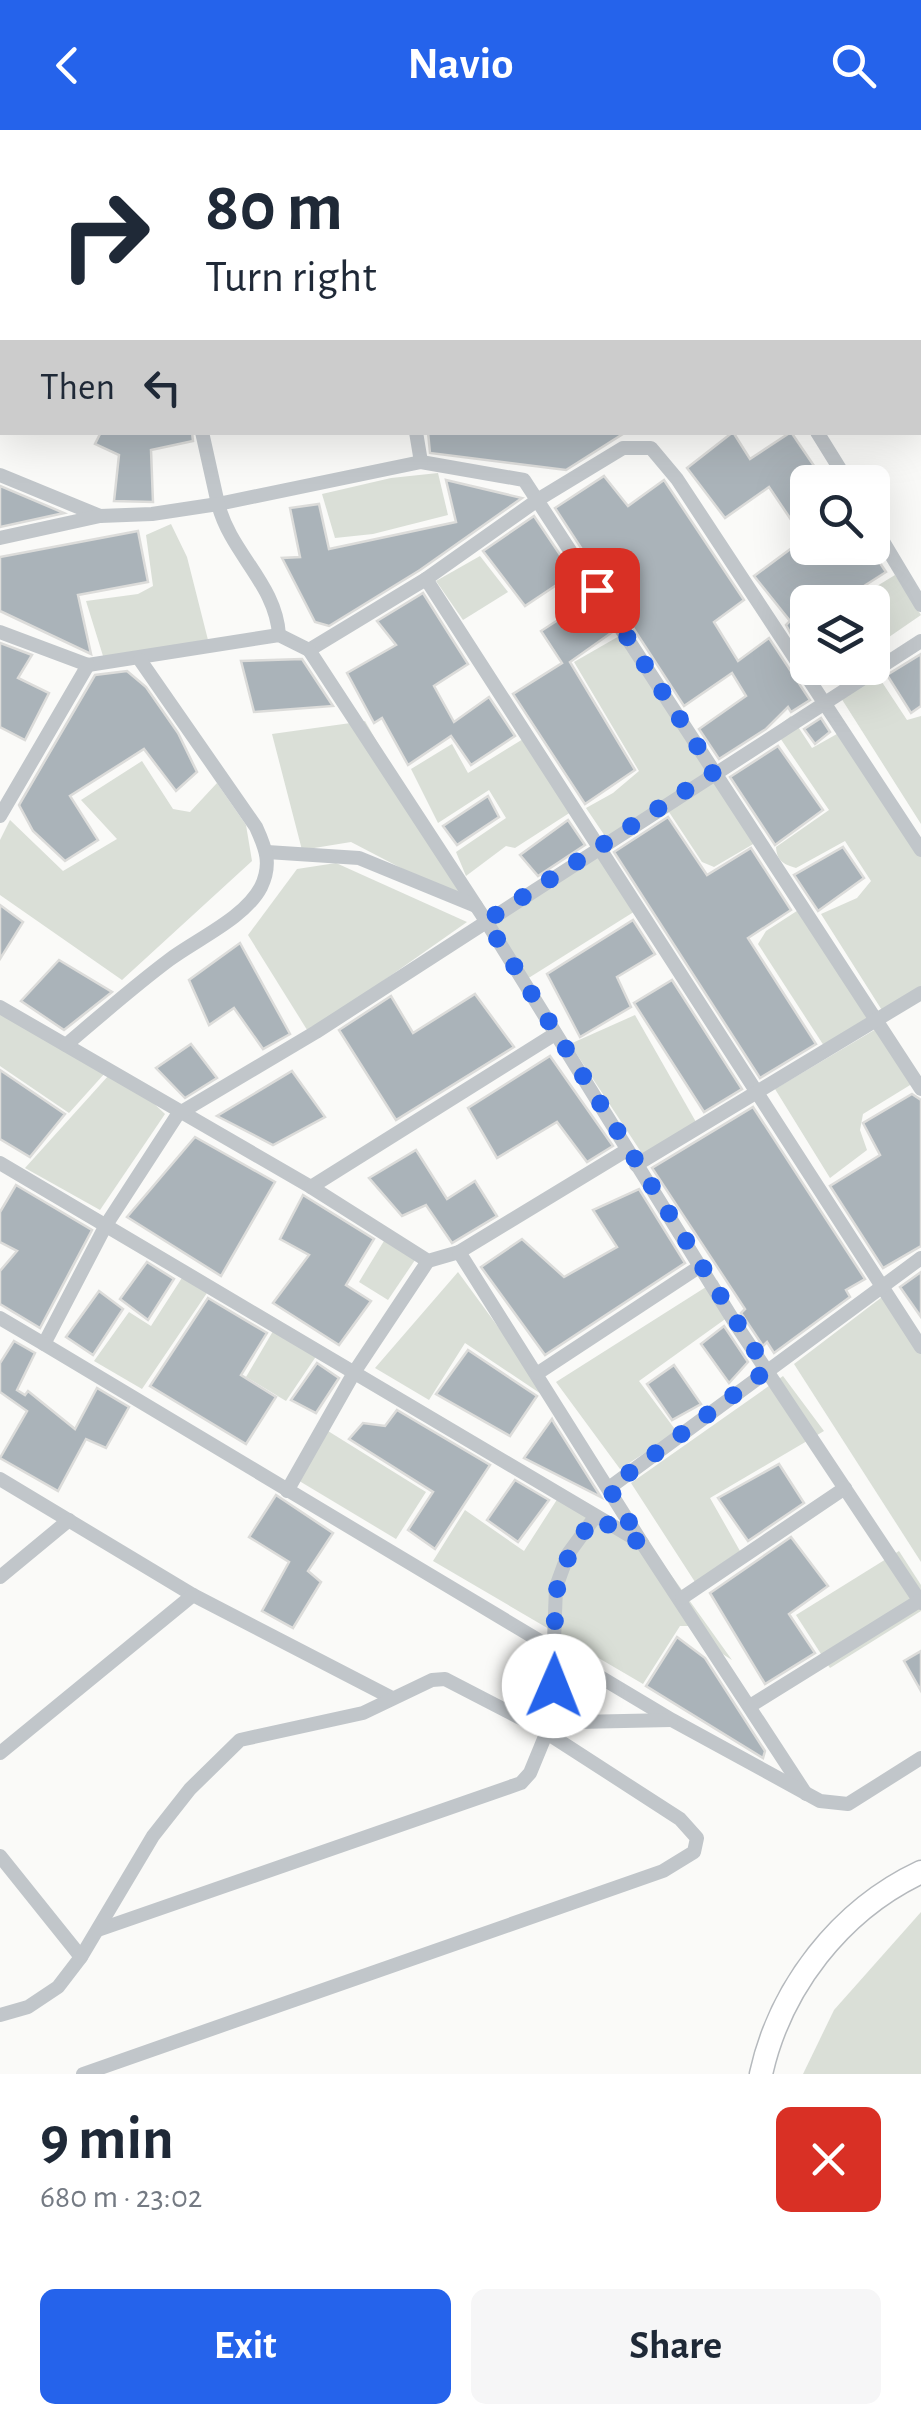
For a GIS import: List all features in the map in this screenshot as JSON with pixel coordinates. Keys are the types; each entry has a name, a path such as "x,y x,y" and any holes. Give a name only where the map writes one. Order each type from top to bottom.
{"highway":[{"path":"761,2074 780,2011 810,1964 882,1894 921,1872"}],"street":[{"path":"203,435 230,540 275,604 279,635"},
{"path":"416,435 421,462"},
{"path":"818,435 837,465"},
{"path":"309,650 426,579 539,500 623,448 642,445 658,453 921,850"},
{"path":"0,538 100,516 152,514 218,504 421,462 514,474 524,480 539,500 921,1089"},
{"path":"0,474 100,516"},
{"path":"890,554 921,605"},
{"path":"426,579 921,1346"},
{"path":"0,632 88,665 140,660 279,635 309,650 486,921 699,1267 920,1602 750,1706"},
{"path":"44,1344 106,1224 178,1114 316,1032 823,700 921,641"},
{"path":"66,1045 167,961 245,906 261,886 268,852 219,770 140,660"},
{"path":"0,816 88,665"},
{"path":"268,852 359,858 393,868 476,906"},
{"path":"636,1165 921,993"},
{"path":"0,1007 311,1188 428,1261"},
{"path":"311,1188 555,1034"},
{"path":"287,1491 355,1371 428,1261 459,1252 626,1150"},
{"path":"0,1163 642,1544"},
{"path":"459,1252 538,1372 642,1544 682,1598 806,1794"},
{"path":"609,1488 921,1258"},
{"path":"538,1372 699,1267"},
{"path":"0,1318 556,1652 806,1794 834,1805 848,1804 921,1758"},
{"path":"0,1478 193,1595 392,1698"},
{"path":"682,1598 845,1488"},
{"path":"98,1930 508,1791 530,1774 549,1728 556,1652 552,1618 556,1586 568,1554 595,1517"},
{"path":"0,1576 69,1520"},
{"path":"0,1753 193,1595"},
{"path":"0,2015 43,1998 82,1957 152,1836 240,1740 363,1713 446,1678 521,1721 549,1728 672,1720"},
{"path":"83,2074 663,1871 694,1852 697,1838 680,1819 549,1728"},
{"path":"0,1856 82,1957"}],"shaded area":[{"path":"438,473 448,515 373,534 335,538 322,494 391,478"},
{"path":"171,524 187,557 208,640 141,655 103,656 86,601 138,594 153,586 146,535"},
{"path":"480,556 508,592 463,620 436,581"},
{"path":"895,575 921,615 890,636 890,585 879,585"},
{"path":"621,635 709,770 607,839 586,808 613,793 639,771 574,662"},
{"path":"844,685 884,685 907,720 921,716 921,824 836,690"},
{"path":"791,716 812,748 844,730 921,846 921,991 885,1015 821,914 857,898 871,881 845,841 796,868 778,856 776,847 829,810 774,729"},
{"path":"365,721 470,904 351,842 302,850 272,734"},
{"path":"528,736 574,810 515,848 506,846 466,876 456,852 506,818 489,790 438,823 411,769 452,744 468,773"},
{"path":"142,761 173,809 190,812 217,783 246,825 252,861 122,980 0,895 0,840 10,820 63,871 117,839 81,800"},
{"path":"713,775 755,843 714,867 702,862 665,806"},
{"path":"604,851 640,908 527,979 492,924"},
{"path":"336,863 467,922 309,1033 248,935 297,869"},
{"path":"803,907 877,1018 826,1049 758,944 766,931"},
{"path":"0,1011 105,1073 69,1113 0,1066"},
{"path":"635,1015 696,1122 643,1155 570,1044"},
{"path":"881,1026 915,1082 863,1114 860,1130 867,1150 830,1178 775,1089"},
{"path":"109,1075 148,1098 165,1114 100,1210 25,1168"},
{"path":"387,1236 417,1257 388,1300 359,1282"},
{"path":"187,1270 211,1287 142,1389 94,1361 129,1312 151,1326"},
{"path":"458,1272 553,1402 465,1343 429,1400 375,1368"},
{"path":"717,1280 735,1312 639,1381 677,1432 620,1469 556,1382"},
{"path":"890,1291 921,1342 921,1562 794,1364"},
{"path":"276,1326 319,1352 286,1401 246,1377"},
{"path":"783,1376 824,1431 710,1498 740,1551 695,1582 631,1483"},
{"path":"328,1431 426,1492 396,1539 296,1479"},
{"path":"558,1498 659,1558 732,1660 710,1646 691,1626 680,1626 643,1684 433,1561 465,1510 524,1551"},
{"path":"899,1551 921,1585 921,1611 830,1668 796,1615"},
{"path":"921,1912 921,2074 803,2074 834,2010"}],"building":[{"path":"100,435 192,435 193,441 151,450 153,502 114,501 119,455 95,444"},
{"path":"428,435 621,435 566,470 430,453"},
{"path":"729,435 735,435 750,459 786,435 793,435 813,465 790,465 790,518 769,487 725,518 687,468"},
{"path":"604,476 628,506 664,480 744,600 714,622 738,661 769,638 790,670 790,685 800,685 810,700 791,712 788,707 766,729 719,759 699,729 746,696 732,673 684,706 555,508"},
{"path":"446,480 522,498 420,570 329,626 315,622 282,558 300,557 290,508 319,504 329,549 456,522"},
{"path":"0,486 64,513 0,527"},
{"path":"534,516 573,574 525,606 483,551"},
{"path":"138,531 148,582 78,595 91,654 0,611 0,557"},
{"path":"790,549 790,565 881,565 886,572 866,585 790,585 790,621 754,576"},
{"path":"423,593 468,664 434,686 454,722 489,697 515,736 471,765 451,736 408,765 382,718 374,723 347,673 396,645 377,621"},
{"path":"589,600 611,633 570,662 635,770 585,804 513,694 562,663 541,631"},
{"path":"0,643 32,655 18,678 49,693 25,740 0,727"},
{"path":"921,654 921,706 911,713 890,680 890,673"},
{"path":"302,659 333,706 254,712 241,661"},
{"path":"127,671 146,687 178,733 197,772 176,791 144,749 70,796 98,840 65,861 33,831 19,805 95,675"},
{"path":"821,718 830,732 815,744 804,729"},
{"path":"778,746 823,810 775,845 730,777"},
{"path":"488,796 499,817 457,845 443,826"},
{"path":"668,817 707,875 751,848 791,910 748,938 816,1044 760,1078 614,852"},
{"path":"568,820 585,845 538,876 520,855"},
{"path":"843,847 864,878 818,911 794,875"},
{"path":"0,905 23,922 0,959"},
{"path":"633,920 655,954 617,977 631,1007 580,1037 547,974"},
{"path":"240,943 290,1034 263,1049 234,1008 209,1025 189,980"},
{"path":"59,960 112,992 64,1030 21,1001"},
{"path":"672,980 742,1089 704,1112 634,1003"},
{"path":"475,994 514,1047 396,1120 339,1030 391,996 413,1033"},
{"path":"191,1044 217,1078 185,1098 156,1068"},
{"path":"550,1056 613,1146 587,1162 557,1122 497,1158 468,1108"},
{"path":"0,1070 65,1114 30,1157 0,1139"},
{"path":"292,1071 325,1117 273,1145 217,1116"},
{"path":"912,1094 921,1100 921,1246 883,1268 830,1186 880,1155 863,1123"},
{"path":"753,1107 865,1279 846,1290 850,1297 774,1353 767,1342 763,1346 741,1313 745,1309 652,1168"},
{"path":"195,1137 275,1182 221,1276 127,1217"},
{"path":"416,1150 447,1199 475,1181 497,1216 452,1243 426,1205 402,1216 369,1178"},
{"path":"16,1185 92,1230 40,1328 0,1304 0,1271 17,1251 0,1242 0,1212"},
{"path":"639,1189 685,1263 545,1355 481,1267 522,1239 564,1277 617,1247 593,1210"},
{"path":"303,1195 374,1239 346,1285 371,1301 339,1345 273,1303 309,1255 280,1239"},
{"path":"147,1262 174,1279 148,1320 120,1299"},
{"path":"921,1272 921,1317 900,1287"},
{"path":"99,1291 123,1309 93,1355 66,1337"},
{"path":"208,1298 267,1333 241,1375 276,1397 246,1444 150,1386"},
{"path":"724,1326 748,1362 729,1383 701,1344"},
{"path":"14,1341 35,1353 17,1390 25,1395 28,1391 75,1429 97,1388 129,1407 106,1448 86,1439 58,1491 0,1458 27,1411 0,1392 0,1363"},
{"path":"468,1350 537,1396 510,1436 436,1394"},
{"path":"317,1363 339,1378 316,1413 291,1400"},
{"path":"674,1365 701,1404 672,1420 647,1384"},
{"path":"397,1410 490,1465 435,1549 408,1530 433,1492 349,1439 363,1423 385,1426"},
{"path":"552,1419 554,1423 601,1497 524,1458"},
{"path":"779,1464 804,1503 748,1541 718,1498"},
{"path":"515,1480 549,1500 518,1542 487,1520"},
{"path":"276,1495 333,1533 308,1571 321,1582 293,1628 262,1611 289,1562 249,1537"},
{"path":"791,1537 828,1586 789,1614 815,1653 765,1684 710,1593"},
{"path":"677,1637 705,1658 765,1751 763,1758 646,1686"},
{"path":"921,1651 921,1691 904,1661"}],"route":[{"path":"554,1686 552,1604 576,1541 595,1517 642,1544 609,1488 767,1370 486,921 714,772 597,590"}]}
